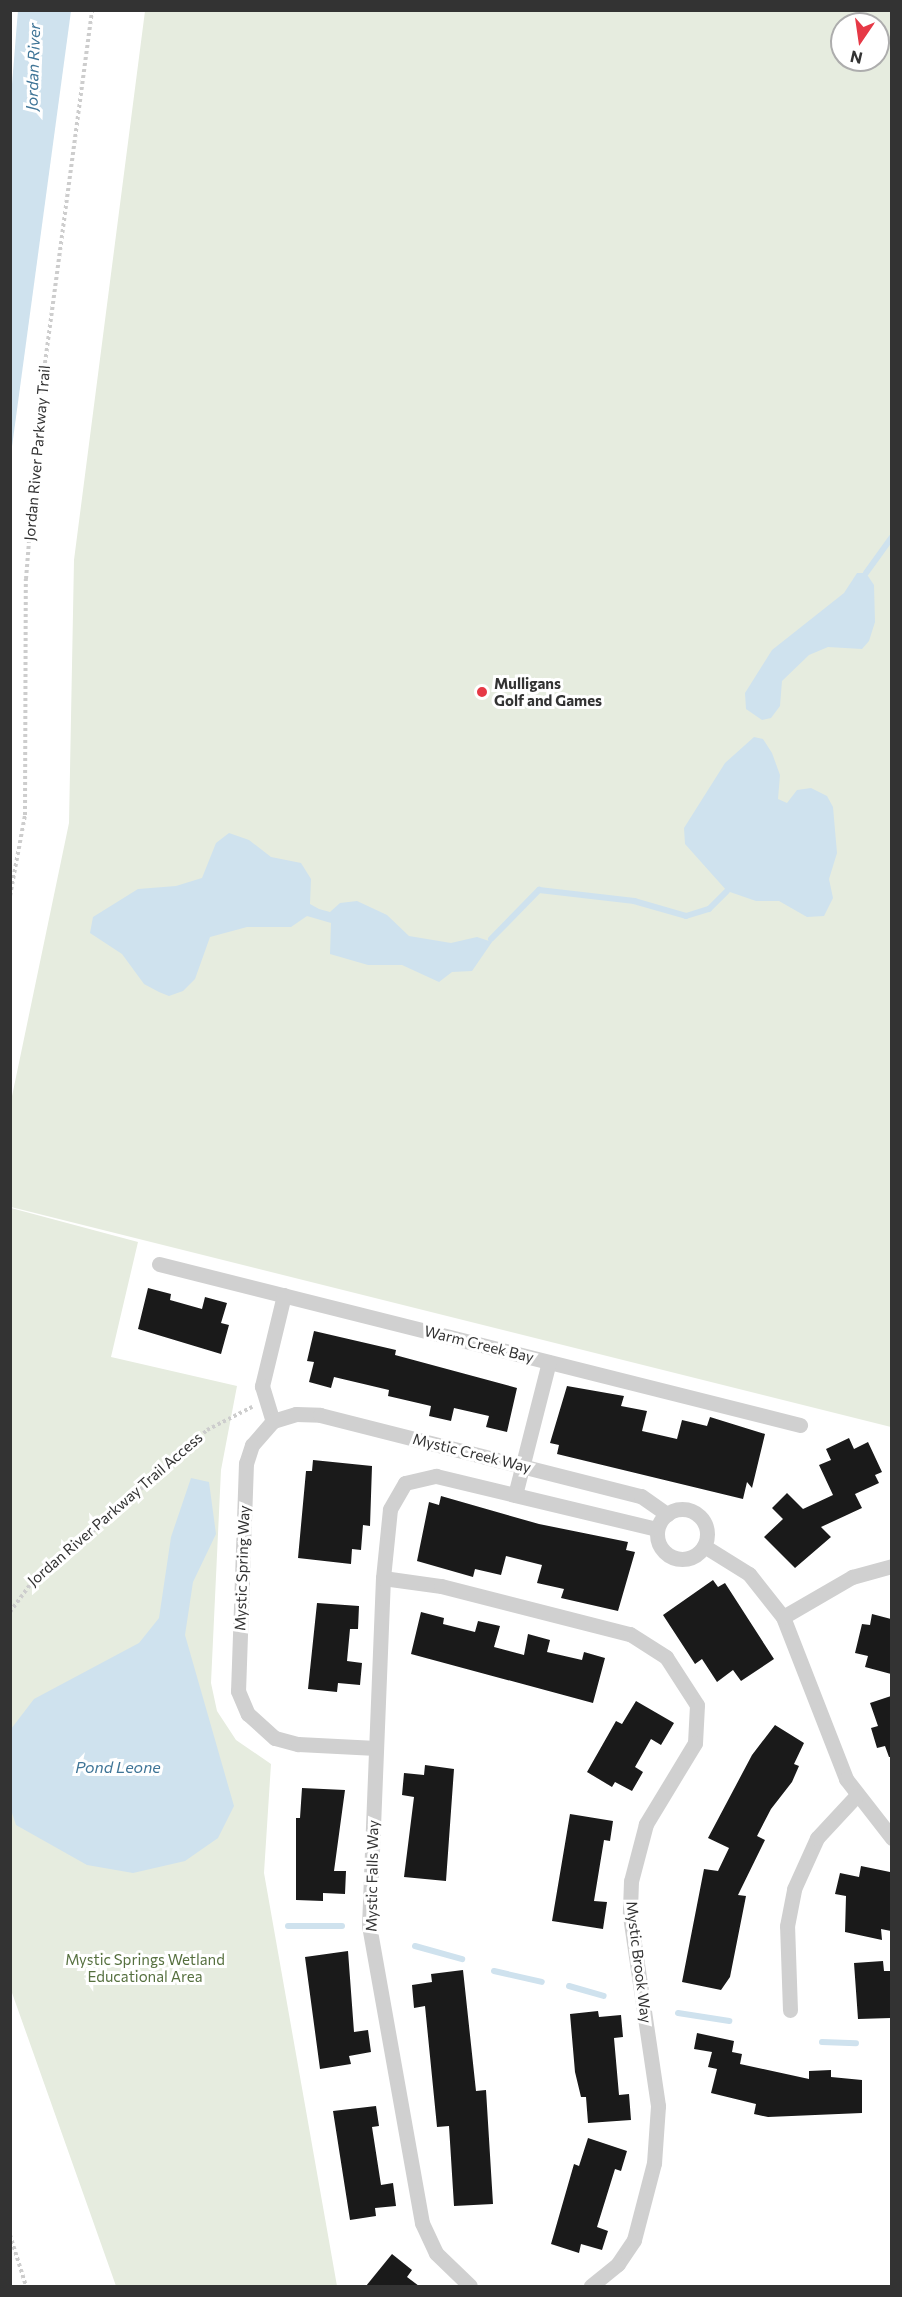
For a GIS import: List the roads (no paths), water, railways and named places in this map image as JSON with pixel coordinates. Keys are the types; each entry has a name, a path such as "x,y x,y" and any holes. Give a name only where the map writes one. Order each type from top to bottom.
{"street":[{"name":"Warm Creek Bay","path":"159,1264 800,1425"},
{"path":"273,1421 264,1403 262,1379 284,1295"},
{"path":"515,1495 549,1362"},
{"name":"Mystic Creek Way","path":"273,1421 296,1414 320,1415 641,1496 667,1514"},
{"name":"Mystic Spring Way","path":"273,1421 252,1445 246,1463 240,1696 256,1724 275,1738 297,1744 376,1748"},
{"name":"Mystic Creek Way","path":"405,1483 436,1476 657,1529"},
{"name":"Mystic Falls Way","path":"405,1483 390,1509 383,1578 369,1926 407,2115 422,2223 436,2253 470,2286"},
{"path":"683,1509 699,1516 707,1530 704,1546 685,1559 670,1556 659,1544 657,1529 667,1514 683,1509"},
{"path":"704,1546 749,1574 783,1617 856,1796 891,1838"},
{"path":"783,1617 852,1577 891,1566"},
{"name":"Mystic Brook Way","path":"383,1578 441,1586 630,1634 666,1657 697,1705 695,1743 652,1810 633,1863 630,1916 658,2125 639,2227 618,2264 594,2285"},
{"path":"790,2010 787,1926 794,1889 817,1838 856,1796"}],"water":[{"name":"Jordan River","path":"18,10 71,11 11,454 10,109"},
{"path":"857,573 866,573 874,585 875,622 869,641 862,649 828,647 809,655 782,681 780,706 771,718 762,720 746,709 745,693 772,650 844,593"},
{"path":"754,737 763,739 772,753 780,775 778,799 787,803 797,790 811,788 827,796 833,807 837,853 829,879 833,898 824,916 807,917 779,901 756,901 727,891 685,844 684,828 725,763"},
{"path":"229,833 249,840 271,857 301,863 311,879 310,904 319,909 330,912 340,903 357,901 387,915 409,936 451,943 477,937 492,942 472,971 452,972 439,982 402,965 368,965 330,954 331,923 307,916 291,927 247,927 210,937 195,979 183,991 169,996 159,992 144,984 122,954 90,933 93,917 138,889 176,886 202,878 216,843"},
{"name":"Pond Leone","path":"191,1478 209,1482 216,1534 193,1582 185,1635 234,1806 218,1838 185,1861 133,1873 87,1865 16,1825 11,1810 11,1729 34,1699 139,1643 159,1618 171,1537"}],"waterway":[{"path":"866,573 892,537"},
{"path":"491,939 539,890 634,901 686,916 709,909 727,891"},
{"path":"288,1926 342,1926"},
{"path":"415,1946 462,1959"},
{"path":"494,1971 542,1982"},
{"path":"569,1986 604,1996"},
{"path":"678,2013 729,2021"},
{"path":"822,2042 856,2043"}],"place":[{"name":"Mulligans Golf and Games","path":"482,692"}],"park label":[{"name":"Mystic Springs Wetland Educational Area","path":"145,1968"}]}
